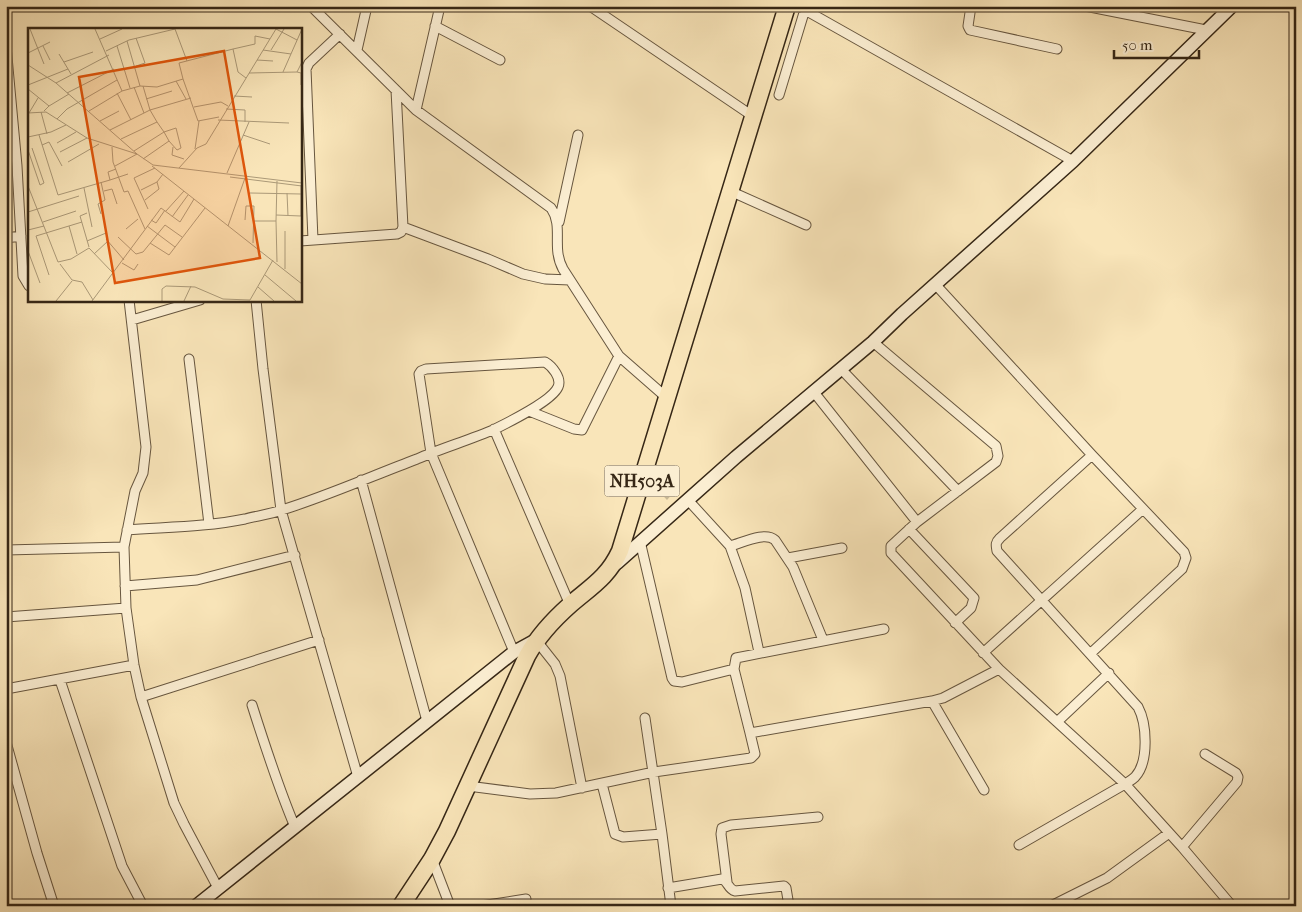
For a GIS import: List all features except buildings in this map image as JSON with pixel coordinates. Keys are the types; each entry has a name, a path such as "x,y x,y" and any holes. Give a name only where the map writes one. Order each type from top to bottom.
{"highway":[{"name":"NH503A","path":"401,906 432,859 447,832 524,662 536,640 570,604 598,582 613,566 624,539 787,6"}],"street":[{"path":"311,6 416,110 551,208 556,215 558,225"},
{"path":"357,50 367,6"},
{"path":"416,110 440,6"},
{"path":"590,6 754,117"},
{"path":"971,6 968,26 970,30 1057,49"},
{"path":"1085,6 1206,30"},
{"path":"613,566 813,391 874,342 935,284 1073,161 1232,6"},
{"path":"779,94 803,8 1073,161"},
{"path":"436,26 500,60"},
{"path":"313,240 306,70 309,63 340,34"},
{"path":"6,46 17,166 23,276 28,284"},
{"path":"301,241 397,234 401,232 403,228 396,90"},
{"path":"578,135 558,225 556,240 558,259 619,356 667,398"},
{"path":"730,191 806,225"},
{"path":"403,228 488,258 523,274 545,279 570,280"},
{"path":"6,238 21,236"},
{"path":"935,284 1184,552 1186,558 1182,569 1091,653"},
{"path":"129,301 146,447 143,472 135,491 124,547 126,608 134,665 141,697 174,803 218,888"},
{"path":"132,320 197,301"},
{"path":"256,301 281,510 358,777"},
{"path":"874,342 996,446 998,456 996,462 909,529 891,546 891,553 999,669 1125,784 1232,906"},
{"path":"528,411 574,429 582,430 619,356"},
{"path":"189,358 209,524"},
{"path":"127,530 209,524 243,519 281,510 361,480 431,453 494,429 528,411 555,391 558,387 558,378 550,364 545,362 426,369 419,374 431,453 514,652"},
{"path":"841,370 958,490"},
{"path":"813,391 917,522"},
{"path":"494,429 570,604"},
{"path":"1019,845 1125,784 1136,776 1140,767 1145,727 1143,716 1138,707 997,551 996,542 1092,455"},
{"path":"361,480 427,721"},
{"path":"688,500 730,546 745,588 759,652"},
{"path":"983,653 1143,509"},
{"path":"909,529 974,598 971,608 955,623"},
{"path":"730,546 768,536 775,540 788,558 823,640"},
{"path":"640,542 672,678 678,682 734,669"},
{"path":"6,550 124,547"},
{"path":"788,558 842,548"},
{"path":"125,586 197,580 294,555"},
{"path":"6,617 126,608"},
{"path":"468,786 545,794 654,772 751,758 755,754 755,750 734,669 736,658 884,629"},
{"path":"141,697 319,640"},
{"path":"196,906 514,652 536,640 555,664 560,676 582,788"},
{"path":"6,689 134,665"},
{"path":"750,733 932,701 943,698 999,669"},
{"path":"1057,722 1109,674"},
{"path":"60,680 122,866 143,906"},
{"path":"932,701 984,790"},
{"path":"252,704 274,773 295,827"},
{"path":"645,718 654,772 671,906"},
{"path":"6,742 54,906"},
{"path":"1182,847 1237,782 1238,777 1236,773 1205,754"},
{"path":"602,784 615,834 623,837 662,834"},
{"path":"789,906 784,886 735,891 729,887 721,834 722,828 731,825 818,817"},
{"path":"1051,906 1107,878 1169,833"},
{"path":"432,859 450,906"},
{"path":"668,888 718,879 727,882"},
{"path":"481,906 526,899"}]}
